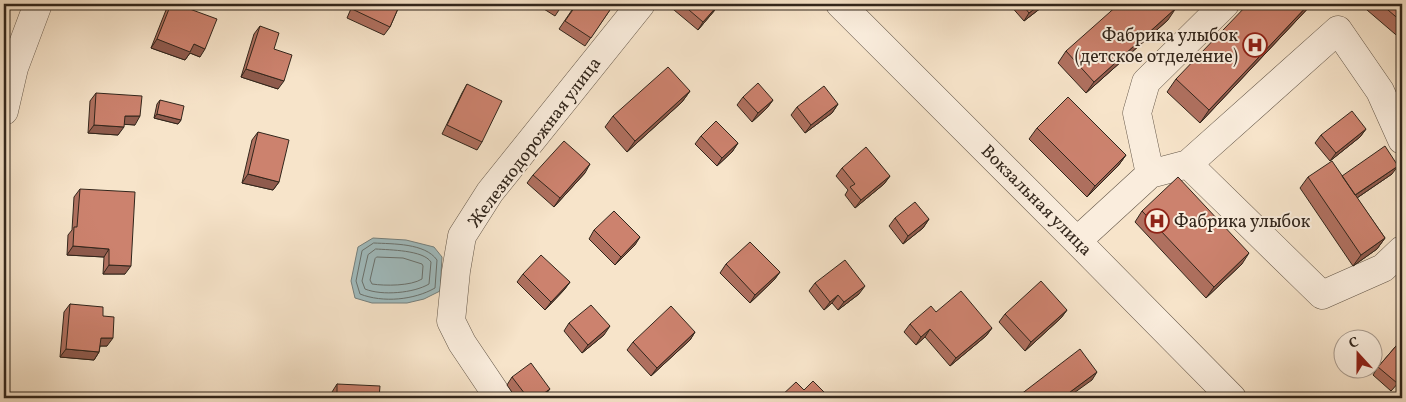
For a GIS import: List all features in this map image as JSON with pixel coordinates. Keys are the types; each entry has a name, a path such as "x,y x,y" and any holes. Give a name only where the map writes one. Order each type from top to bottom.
{"street":[{"path":"4,111 14,68 38,4"},
{"name":"Железнодорожная улица","path":"498,398 462,343 451,321 462,236 490,192 641,4"},
{"name":"Вокзальная улица","path":"840,4 1232,398"},
{"path":"1150,174 1137,114 1146,82 1225,4"},
{"path":"1077,241 1150,174 1188,164 1338,30 1380,91 1402,140"},
{"path":"1188,164 1322,294 1383,268 1402,250"}],"water":[{"path":"373,238 406,240 434,247 442,257 440,291 424,299 407,303 372,303 355,298 351,281 358,247"}],"building":[{"path":"171,4 176,4 217,19 205,49 194,44 190,52 157,39"},
{"path":"355,4 400,4 390,27 352,9"},
{"path":"555,4 563,4 561,8"},
{"path":"577,4 614,4 591,38 565,21"},
{"path":"682,4 719,4 703,22"},
{"path":"1022,4 1041,4 1029,13"},
{"path":"1119,4 1172,4 1176,8 1094,82 1066,51"},
{"path":"1248,4 1309,4 1209,110 1176,79"},
{"path":"1381,4 1402,4 1402,22"},
{"path":"260,26 279,33 274,49 292,55 284,81 246,69"},
{"path":"668,67 690,91 635,141 613,116"},
{"path":"758,83 773,100 758,113 743,97"},
{"path":"467,84 502,101 482,142 447,125"},
{"path":"824,86 838,104 811,125 797,107"},
{"path":"96,93 142,96 140,116 125,116 124,127 94,125"},
{"path":"1068,97 1126,155 1095,186 1037,128"},
{"path":"160,100 184,106 181,120 157,114"},
{"path":"1352,111 1366,129 1336,153 1321,135"},
{"path":"716,121 738,143 722,158 701,136"},
{"path":"258,132 289,140 279,182 248,174"},
{"path":"564,141 590,164 560,198 533,175"},
{"path":"1385,146 1398,166 1355,195 1342,176"},
{"path":"866,147 890,176 861,200 850,187 855,184 842,168"},
{"path":"1332,161 1385,238 1361,255 1308,177"},
{"path":"1178,177 1249,253 1214,287 1142,211"},
{"path":"80,189 135,192 131,266 109,265 109,249 73,246 74,227 77,227"},
{"path":"915,202 929,219 908,236 895,218"},
{"path":"614,211 640,237 621,257 594,230"},
{"path":"750,242 780,272 755,295 726,264"},
{"path":"541,255 570,282 551,302 523,274"},
{"path":"845,260 865,286 844,302 838,295 830,302 815,283"},
{"path":"1041,281 1067,310 1031,342 1005,314"},
{"path":"961,291 992,328 956,358 930,329 921,337 910,324 931,306 936,312"},
{"path":"70,304 103,307 103,316 114,317 113,338 101,338 99,352 66,349"},
{"path":"591,305 610,326 588,345 569,323"},
{"path":"671,306 695,332 657,368 633,342"},
{"path":"1402,339 1402,376 1397,383 1384,372 1384,360"},
{"path":"1080,349 1097,372 1062,398 1016,398"},
{"path":"531,363 550,389 537,398 528,398 512,377"},
{"path":"813,381 830,398 779,398 796,382 804,390"},
{"path":"337,384 380,386 379,398 337,398"}],"place":[{"name":"Фабрика улыбок (детское отделение)","path":"1255,45"},
{"name":"Фабрика улыбок","path":"1157,221"}]}
